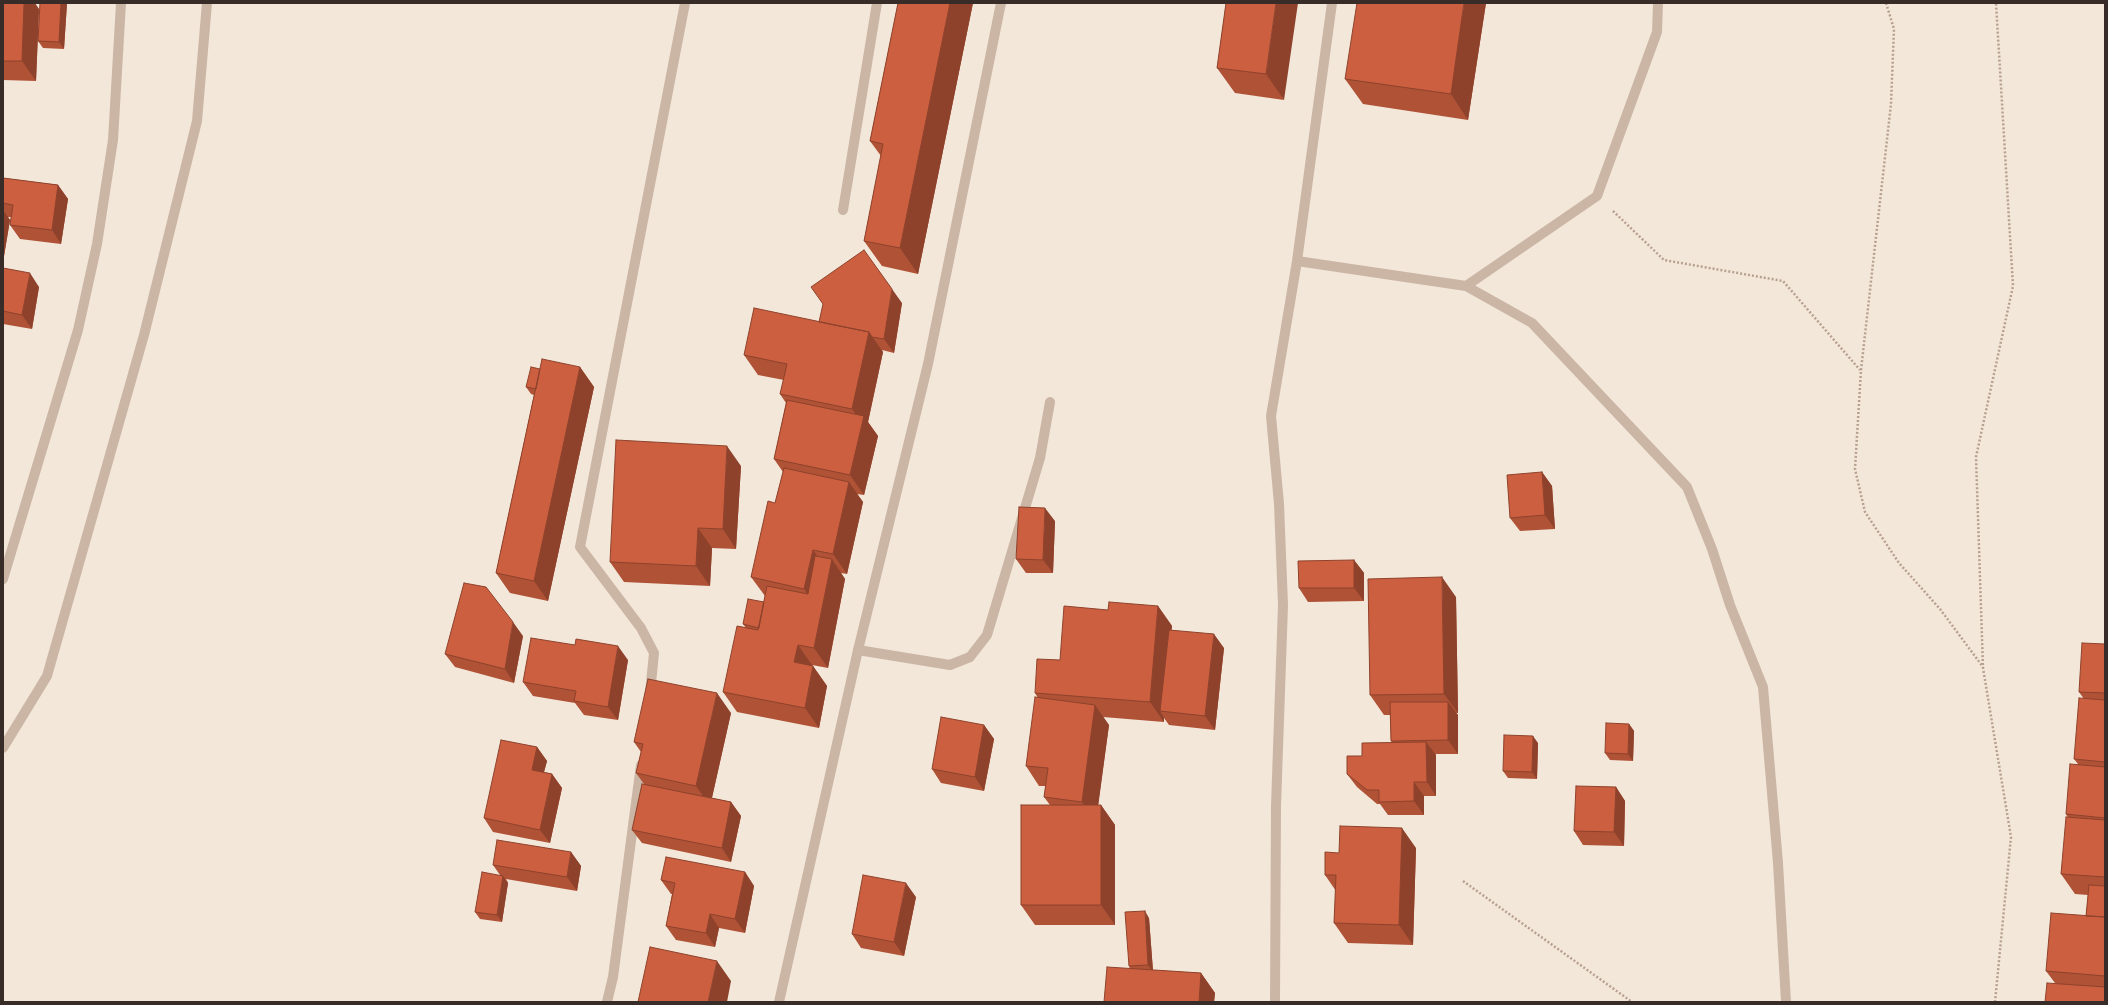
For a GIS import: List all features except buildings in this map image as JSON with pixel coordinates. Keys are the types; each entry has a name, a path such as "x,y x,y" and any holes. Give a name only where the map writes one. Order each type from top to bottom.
{"street":[{"path":"3,579 78,330 97,244 113,140 121,3"},
{"path":"3,748 47,676 144,335 197,121 208,3"},
{"path":"648,705 654,653 641,628 580,547 686,3"},
{"path":"843,210 877,3"},
{"path":"779,1002 858,650 928,364 1001,3"},
{"path":"1275,1002 1276,806 1283,605 1279,504 1271,416 1297,261 1332,3"},
{"path":"1466,286 1597,196 1657,32 1658,3"},
{"path":"1297,261 1466,286 1532,323 1688,487 1712,549 1730,605 1763,687 1778,863 1786,1002"},
{"path":"858,650 950,665 970,657 975,651 987,635 1040,458 1050,402"},
{"path":"607,1002 613,977 642,752"}],"path":[{"path":"1886,3 1894,29 1891,104 1861,370 1855,469 1865,512 1899,564 1940,609 1983,668"},
{"path":"1995,1002 2011,837 1983,668 1976,457 2013,286 1996,3"},
{"path":"1597,196 1664,260 1783,281 1861,370"},
{"path":"1464,881 1632,1002"}]}
